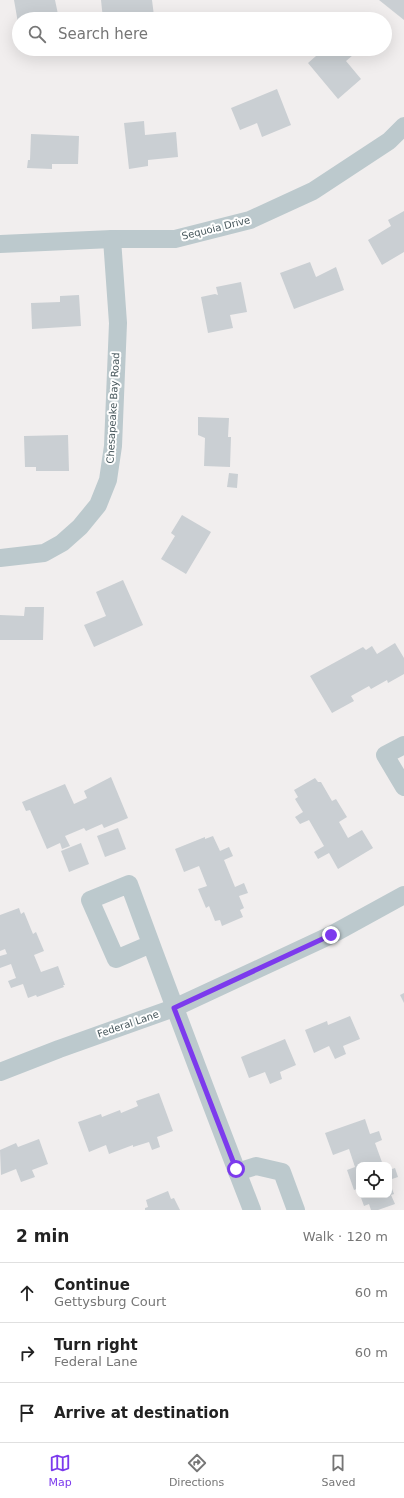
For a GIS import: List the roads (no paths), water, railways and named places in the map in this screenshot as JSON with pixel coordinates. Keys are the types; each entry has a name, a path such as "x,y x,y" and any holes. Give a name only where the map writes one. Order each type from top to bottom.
{"street":[{"name":"Sequoia Drive","path":"0,244 112,239 175,239 250,220 313,191 389,141 404,126"},
{"name":"Chesapeake Bay Road","path":"0,558 44,553 62,543 80,527 98,506 108,480 113,446 118,323 112,239"},
{"path":"404,745 385,755 404,787"},
{"name":"Federal Lane","path":"0,1072 59,1049 174,1008 331,935 404,895"},
{"path":"151,944 174,1008 252,1210"},
{"path":"237,1172 256,1166 282,1172 296,1210"}]}
